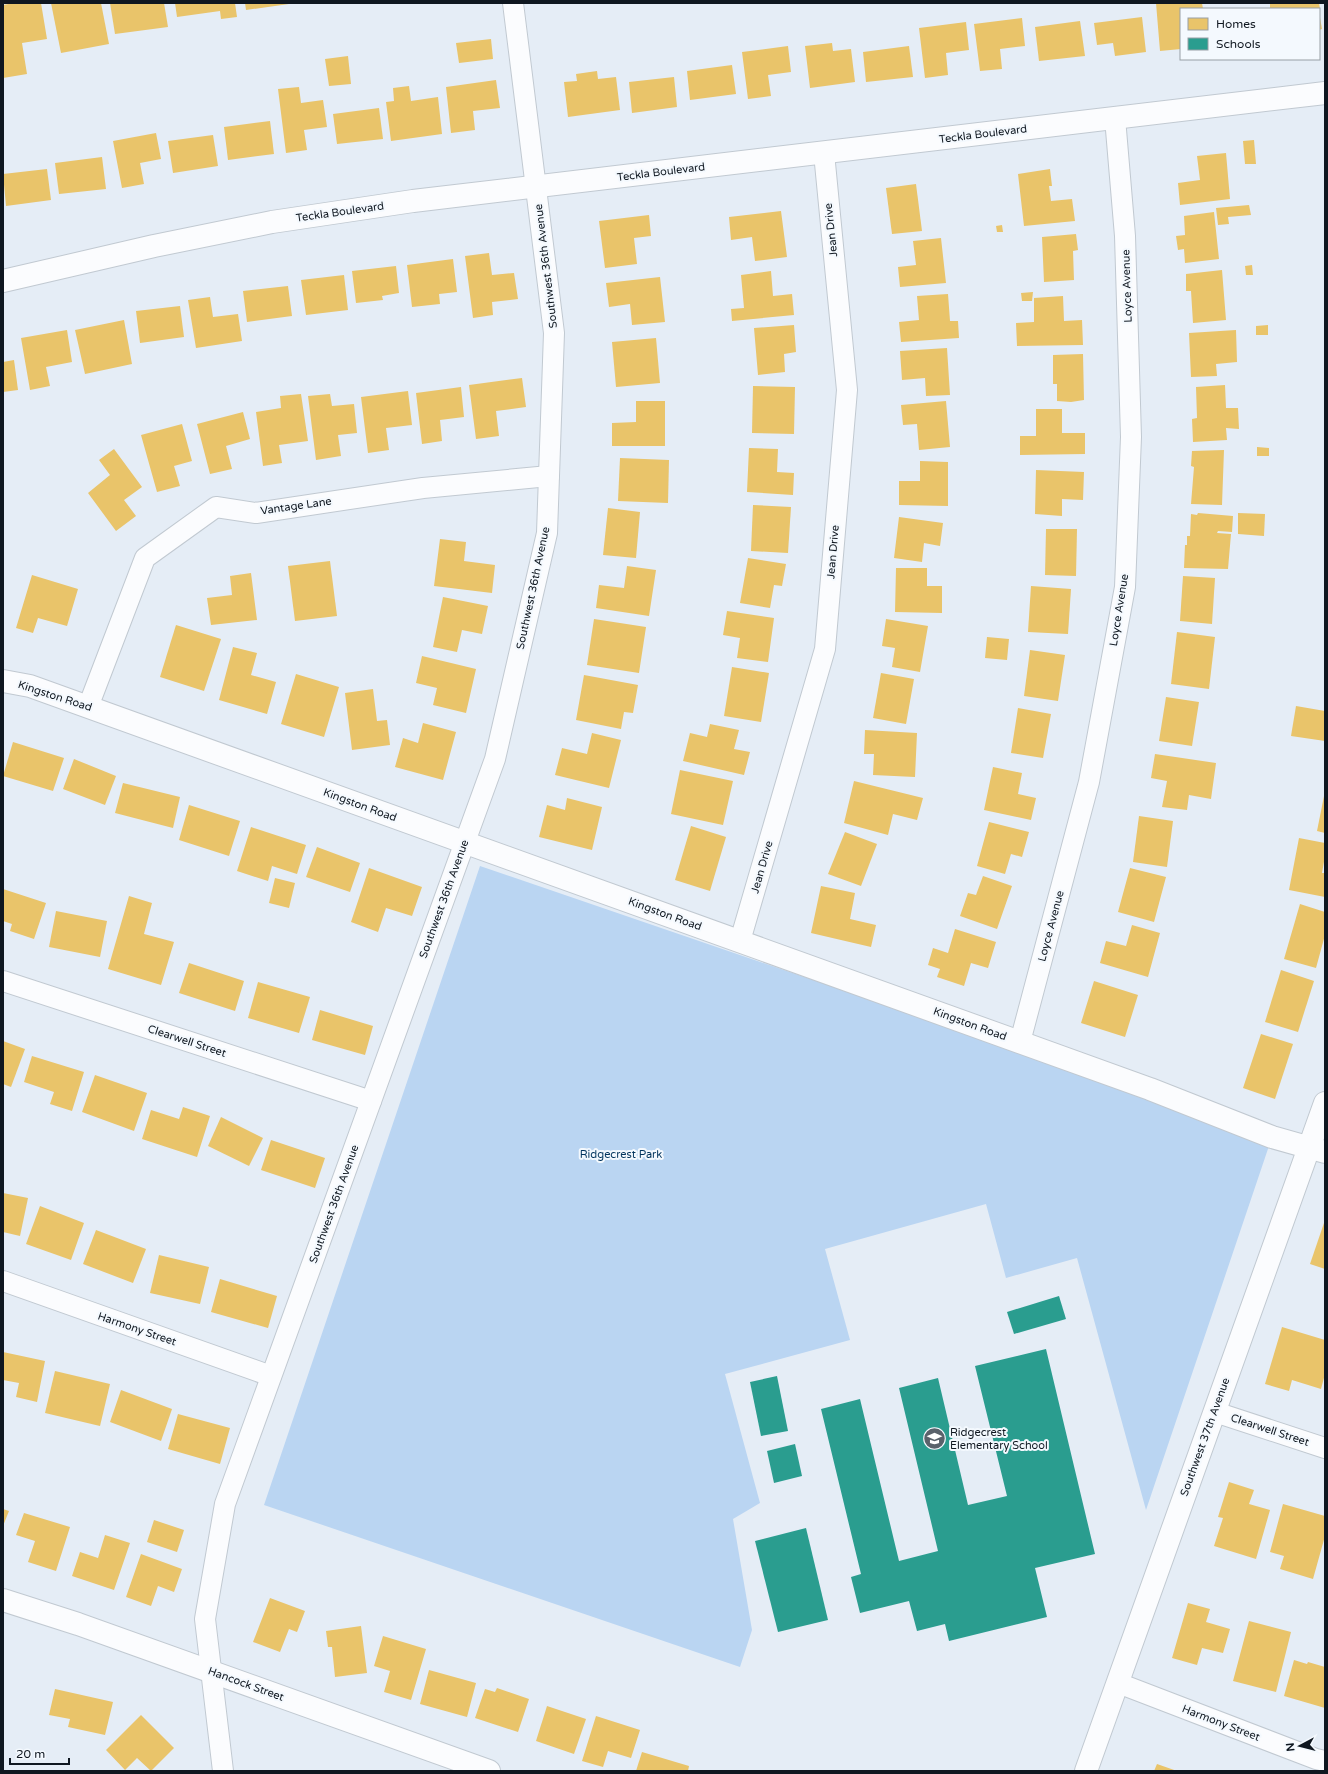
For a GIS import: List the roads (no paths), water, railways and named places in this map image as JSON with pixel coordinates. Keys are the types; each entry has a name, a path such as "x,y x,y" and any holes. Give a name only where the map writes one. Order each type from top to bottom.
{"street":[{"name":"Southwest 36th Avenue","path":"223,1771 205,1619 225,1504 495,759 547,532 554,333 513,3"},
{"name":"Teckla Boulevard","path":"3,281 154,246 272,222 413,201 1325,93"},
{"name":"Loyce Avenue","path":"1020,1042 1089,782 1125,587 1131,437 1125,236 1115,118"},
{"name":"Jean Drive","path":"740,942 825,649 847,390 824,153"},
{"name":"Vantage Lane","path":"88,706 145,558 216,507 256,512 423,488 549,476"},
{"name":"Kingston Road","path":"3,681 30,686 88,706 1150,1089 1272,1137 1317,1149"},
{"name":"Clearwell Street","path":"3,981 371,1101"},
{"name":"Southwest 37th Avenue","path":"1086,1771 1215,1412 1317,1149 1325,1103"},
{"name":"Harmony Street","path":"3,1281 271,1376"},
{"name":"Clearwell Street","path":"1215,1412 1325,1448"},
{"name":"Hancock Street","path":"3,1600 78,1624 488,1771"},
{"name":"Harmony Street","path":"1118,1683 1325,1761"}],"place":[{"name":"Ridgecrest Elementary School","path":"935,1438"}],"park label":[{"name":"Ridgecrest Park","path":"621,1154"}]}
